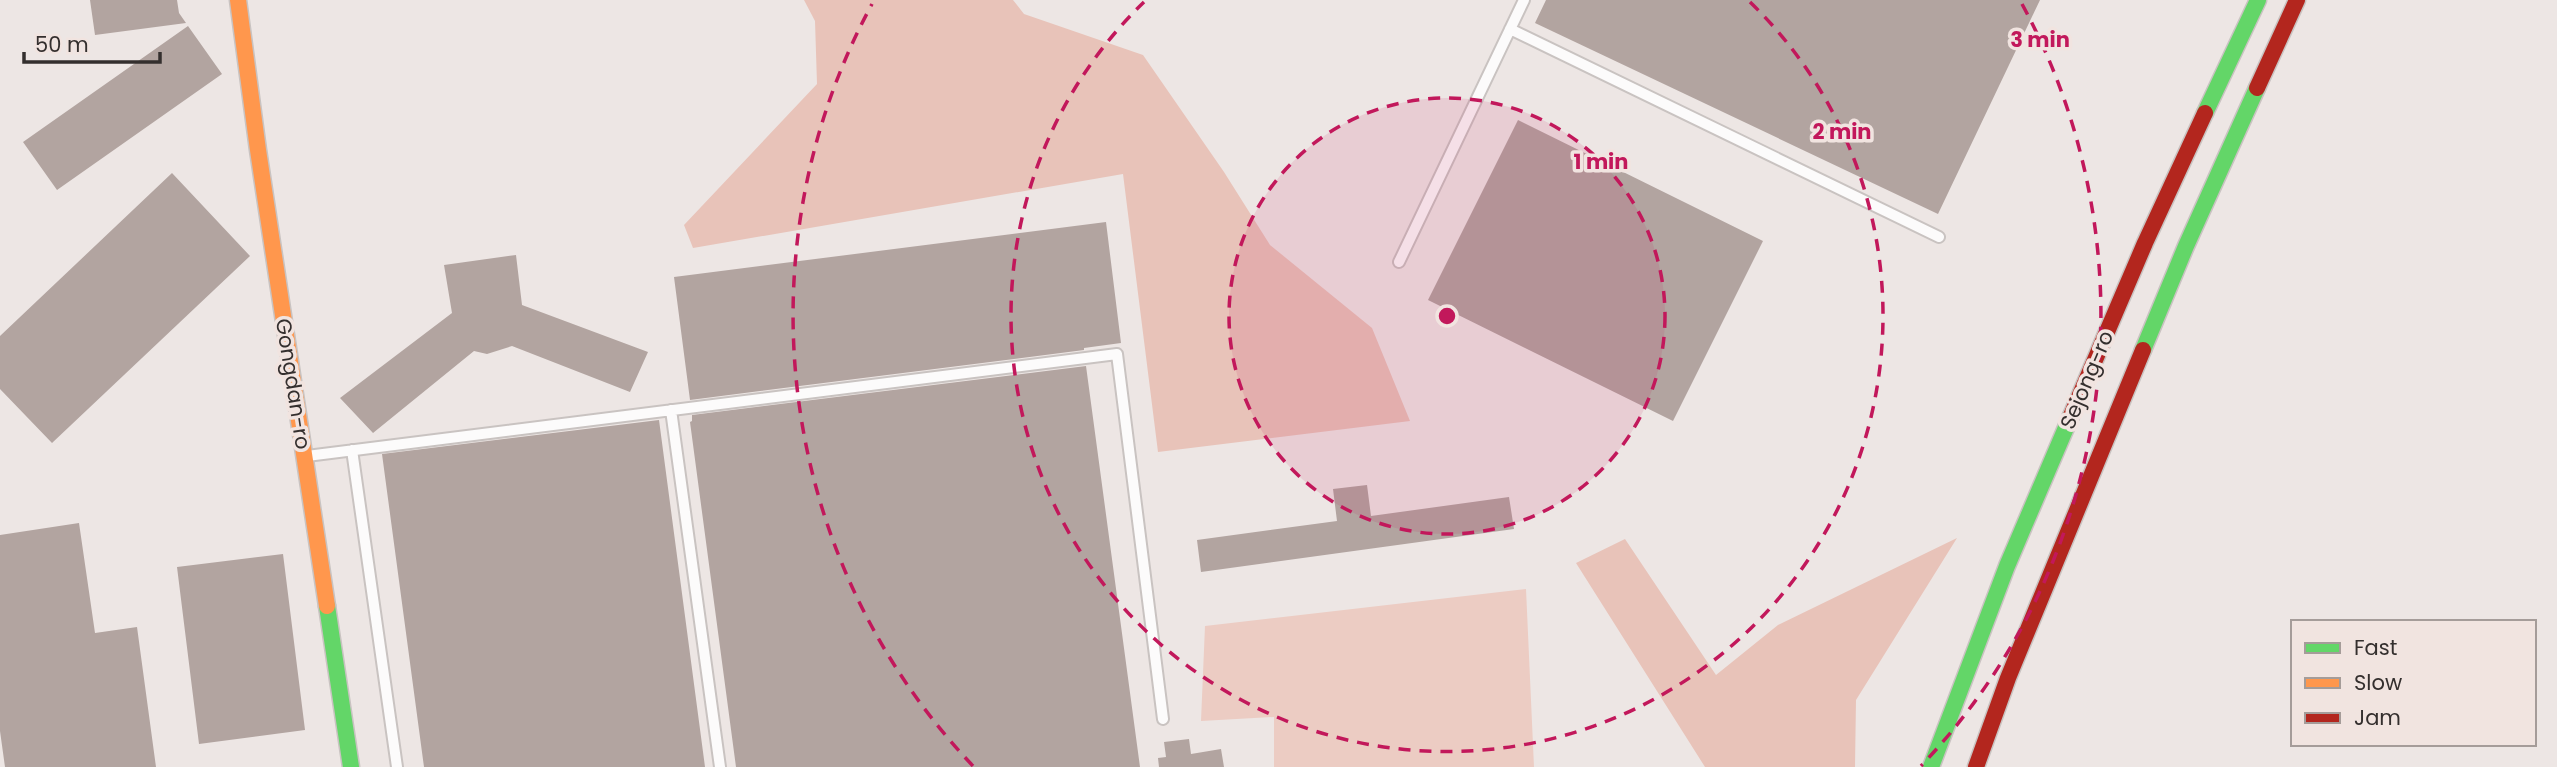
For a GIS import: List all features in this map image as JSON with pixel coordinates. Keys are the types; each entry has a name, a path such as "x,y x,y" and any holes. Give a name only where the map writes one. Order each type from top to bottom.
{"main road":[{"name":"Gongdan-ro","path":"238,0 351,767"},
{"name":"Sejong-ro","path":"1931,767 2007,566 2146,243 2258,0"},
{"name":"Sejong-ro","path":"1976,767 2008,678 2186,246 2297,0"}],"lane":[{"path":"1399,262 1524,0"},
{"path":"1510,29 1939,237"},
{"path":"304,457 1118,354 1163,719"},
{"path":"671,410 720,767"},
{"path":"352,450 397,767"}],"shaded area":[{"path":"804,0 1013,0 1024,14 1143,55 1224,172 1270,245 1372,328 1410,421 1158,452 1123,174 693,248 684,225 817,84 815,21"},
{"path":"1957,538 1856,700 1855,767 1705,767 1576,563 1625,539 1716,675 1778,625"},
{"path":"1526,589 1534,767 1274,767 1274,717 1201,721 1205,626"}],"building":[{"path":"90,0 177,0 179,13 186,23 95,35"},
{"path":"1546,0 2040,0 1938,214 1535,23"},
{"path":"188,26 222,74 57,190 23,142"},
{"path":"1518,120 1763,241 1673,421 1428,300"},
{"path":"172,173 250,256 52,443 0,389 0,336"},
{"path":"1106,222 1121,343 690,400 674,277"},
{"path":"516,255 522,305 648,352 630,392 512,346 487,354 474,351 373,433 340,398 452,313 444,265"},
{"path":"1086,366 1140,767 736,767 690,422 692,415"},
{"path":"659,420 705,767 424,767 382,454"},
{"path":"1367,485 1371,516 1509,497 1514,529 1201,572 1197,540 1337,521 1333,489"},
{"path":"79,523 95,633 137,627 156,767 5,767 0,731 0,535"},
{"path":"283,554 305,730 199,744 177,567"},
{"path":"1189,739 1191,754 1221,749 1224,767 1159,767 1158,758 1166,757 1164,742"}],"traffic: fast":[{"path":"2205,113 2258,0"},
{"path":"2143,350 2257,88"},
{"path":"1931,767 2007,566 2071,416"},
{"path":"327,606 351,767"}],"traffic: slow":[{"path":"238,0 327,606"}],"traffic: jam":[{"path":"2257,88 2297,0"},
{"path":"2071,416 2145,243 2205,113"},
{"path":"1976,767 2008,678 2143,350"}]}
